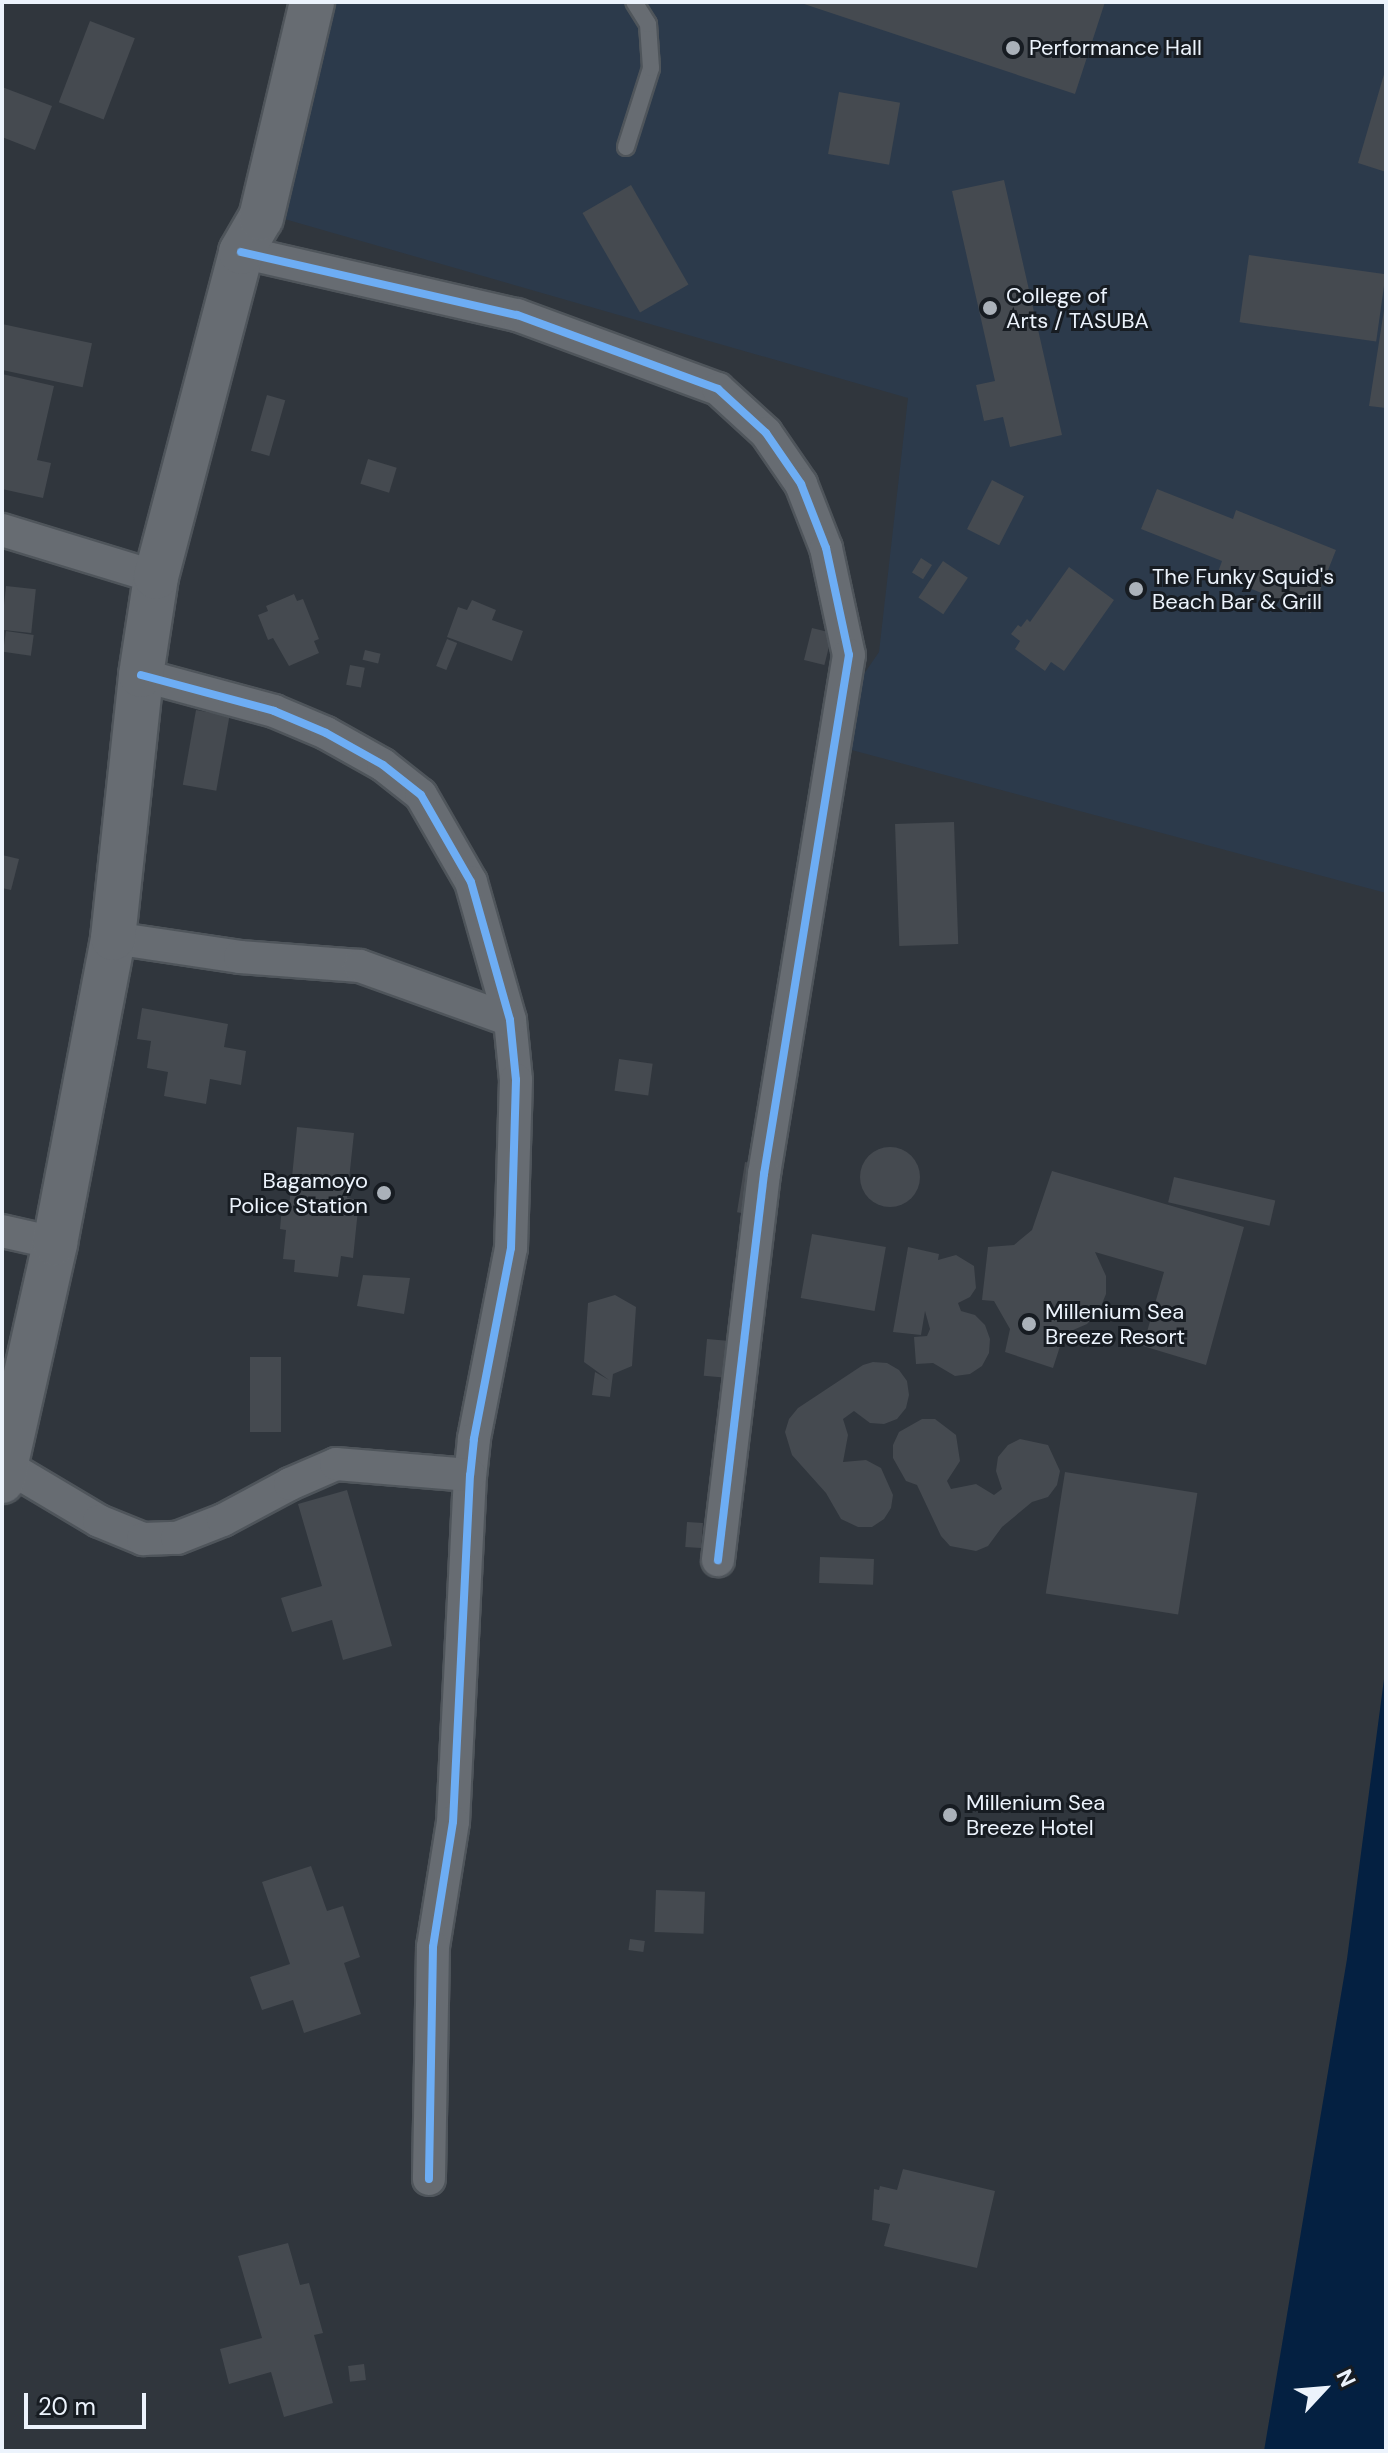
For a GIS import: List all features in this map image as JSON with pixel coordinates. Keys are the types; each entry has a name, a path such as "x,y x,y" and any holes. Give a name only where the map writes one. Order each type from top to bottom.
{"main road":[{"path":"4,1473 55,1243 113,938 141,675 156,577 241,252 261,218 312,2"}],"street":[{"path":"241,252 517,315 718,389 766,433 801,484 826,548 849,655 764,1174 718,1560"},
{"path":"2,530 156,577"},
{"path":"141,675 274,711 326,733 383,765 421,795 471,882 510,1020 516,1080 511,1248 474,1439 470,1475 453,1822 433,1947 429,2179"},
{"path":"113,938 240,957 360,966 510,1020"},
{"path":"2,1231 55,1243"},
{"path":"4,1473 99,1521 143,1539 177,1538 223,1520 290,1484 336,1464 470,1475"}],"lane":[{"path":"626,147 651,68 648,24 634,2"}],"shaded area":[{"name":"College of Arts / TASUBA","path":"327,2 1386,2 1386,893 818,741 879,652 908,398 281,218"}],"water":[{"path":"1386,1664 1386,2451 1264,2451 1347,1959"}],"building":[{"name":"Performance Hall","path":"798,2 1105,2 1075,94"},
{"path":"90,21 135,38 104,119 59,102"},
{"path":"1386,71 1386,172 1358,163"},
{"path":"2,87 52,106 35,150 2,137"},
{"path":"839,92 900,103 889,165 828,154"},
{"path":"1004,180 1062,435 1010,447 1003,417 984,421 976,385 995,381 952,191"},
{"path":"631,185 688,285 640,313 583,213"},
{"path":"1249,255 1386,274 1376,342 1240,322"},
{"path":"1386,310 1386,408 1369,406"},
{"path":"2,324 92,343 83,387 2,370"},
{"path":"2,374 54,386 37,460 51,463 43,498 2,489"},
{"path":"267,395 285,400 269,456 251,451"},
{"path":"368,459 397,468 389,493 360,484"},
{"path":"992,480 1024,496 999,545 967,529"},
{"name":"The Funky Squid's Beach Bar & Grill","path":"1157,489 1233,519 1236,510 1336,550 1311,613 1217,575 1222,561 1141,529"},
{"path":"921,558 932,565 923,579 912,572"},
{"path":"943,561 968,578 943,614 918,597"},
{"name":"The Funky Squid's Beach Bar & Grill","path":"1069,567 1114,600 1064,671 1051,662 1045,671 1015,649 1020,641 1011,634 1027,619 1030,622"},
{"path":"6,586 36,589 31,633 2,630"},
{"path":"294,594 297,601 303,599 319,639 314,641 319,653 289,666 273,638 268,640 258,615 268,611 266,606"},
{"path":"472,600 496,610 492,620 523,631 512,661 447,637 458,607 467,610"},
{"path":"812,628 832,633 824,665 804,660"},
{"path":"6,631 34,635 31,656 3,652"},
{"path":"447,639 457,643 446,670 436,666"},
{"path":"365,650 381,654 378,664 363,660"},
{"path":"350,665 365,668 361,687 346,685"},
{"path":"196,710 229,716 216,791 183,785"},
{"path":"954,822 958,944 899,946 895,824"},
{"path":"2,855 19,859 11,890 2,888"},
{"path":"142,1008 228,1024 224,1047 246,1051 241,1085 210,1079 206,1104 164,1096 168,1072 147,1068 151,1041 137,1039"},
{"path":"619,1059 653,1064 648,1095 615,1091"},
{"path":"297,1127 354,1133 347,1198 359,1200 353,1258 341,1256 338,1277 294,1272 295,1260 283,1259 286,1230 280,1229 282,1206 289,1207"},
{"path":"890,1147 911,1156 920,1177 911,1198 890,1207 869,1198 860,1177 869,1156"},
{"path":"745,1162 757,1164 749,1214 737,1212"},
{"path":"1052,1171 1244,1227 1206,1365 1143,1346 1164,1272 1095,1252 1106,1276 1106,1294 1099,1311 1087,1324 1064,1334 1053,1368 1005,1352 1010,1329 994,1301 982,1300 988,1247 1014,1245 1032,1230"},
{"path":"1174,1177 1275,1200 1269,1226 1168,1202"},
{"path":"812,1234 886,1247 875,1311 801,1298"},
{"path":"908,1247 939,1254 938,1260 956,1255 974,1266 976,1288 970,1297 958,1303 961,1311 975,1315 985,1325 990,1339 989,1353 982,1366 970,1374 955,1376 933,1363 916,1364 914,1337 927,1336 930,1329 925,1311 921,1335 893,1332"},
{"path":"363,1275 410,1278 404,1314 357,1306"},
{"path":"615,1295 636,1307 632,1366 613,1374 610,1397 592,1395 595,1372 609,1380 584,1362 588,1303"},
{"path":"707,1339 730,1341 727,1378 704,1376"},
{"path":"250,1357 281,1357 281,1432 250,1432"},
{"path":"887,1363 899,1370 907,1381 909,1395 906,1408 897,1419 884,1424 870,1423 854,1411 843,1419 848,1435 843,1462 866,1460 881,1468 893,1495 891,1508 884,1519 872,1527 858,1527 841,1519 826,1493 792,1455 785,1432 789,1419 798,1408 863,1365"},
{"path":"922,1419 935,1419 956,1435 960,1461 947,1481 951,1489 976,1484 994,1495 1002,1489 996,1471 998,1457 1008,1445 1020,1439 1048,1445 1060,1471 1057,1485 1048,1497 1032,1502 1002,1527 988,1546 976,1551 950,1546 941,1536 917,1485 906,1481 893,1458 893,1445 899,1432"},
{"path":"1065,1472 1197,1493 1178,1614 1046,1593"},
{"path":"347,1490 392,1646 343,1660 332,1620 292,1632 281,1598 322,1586 298,1504"},
{"path":"687,1522 703,1523 701,1548 685,1547"},
{"path":"820,1557 874,1559 873,1585 819,1583"},
{"path":"311,1866 327,1911 343,1906 360,1957 344,1963 361,2014 304,2033 293,2000 262,2010 250,1977 290,1964 262,1882"},
{"path":"656,1890 705,1892 704,1934 655,1932"},
{"path":"630,1939 645,1941 643,1952 628,1950"},
{"path":"903,2169 995,2191 977,2268 884,2246 890,2224 872,2220 874,2189 879,2190 880,2186 897,2190"},
{"path":"288,2243 300,2285 309,2283 323,2333 314,2335 333,2403 284,2417 271,2372 229,2384 220,2349 262,2338 238,2256"},
{"path":"364,2364 366,2380 350,2382 348,2366"}],"cycle path":[{"path":"241,252 517,315 718,389 766,433 801,484 826,548 849,655 764,1174 718,1560"},
{"path":"141,675 274,711 326,733 383,765 421,795 471,882 510,1020 516,1080 511,1248 474,1439 470,1475 453,1822 433,1947 429,2179"}],"place":[{"name":"Performance Hall","path":"1013,48"},
{"name":"College of Arts / TASUBA","path":"990,308"},
{"name":"The Funky Squid's Beach Bar & Grill","path":"1136,589"},
{"name":"Bagamoyo Police Station","path":"384,1193"},
{"name":"Millenium Sea Breeze Resort","path":"1029,1324"},
{"name":"Millenium Sea Breeze Hotel","path":"950,1815"}]}
